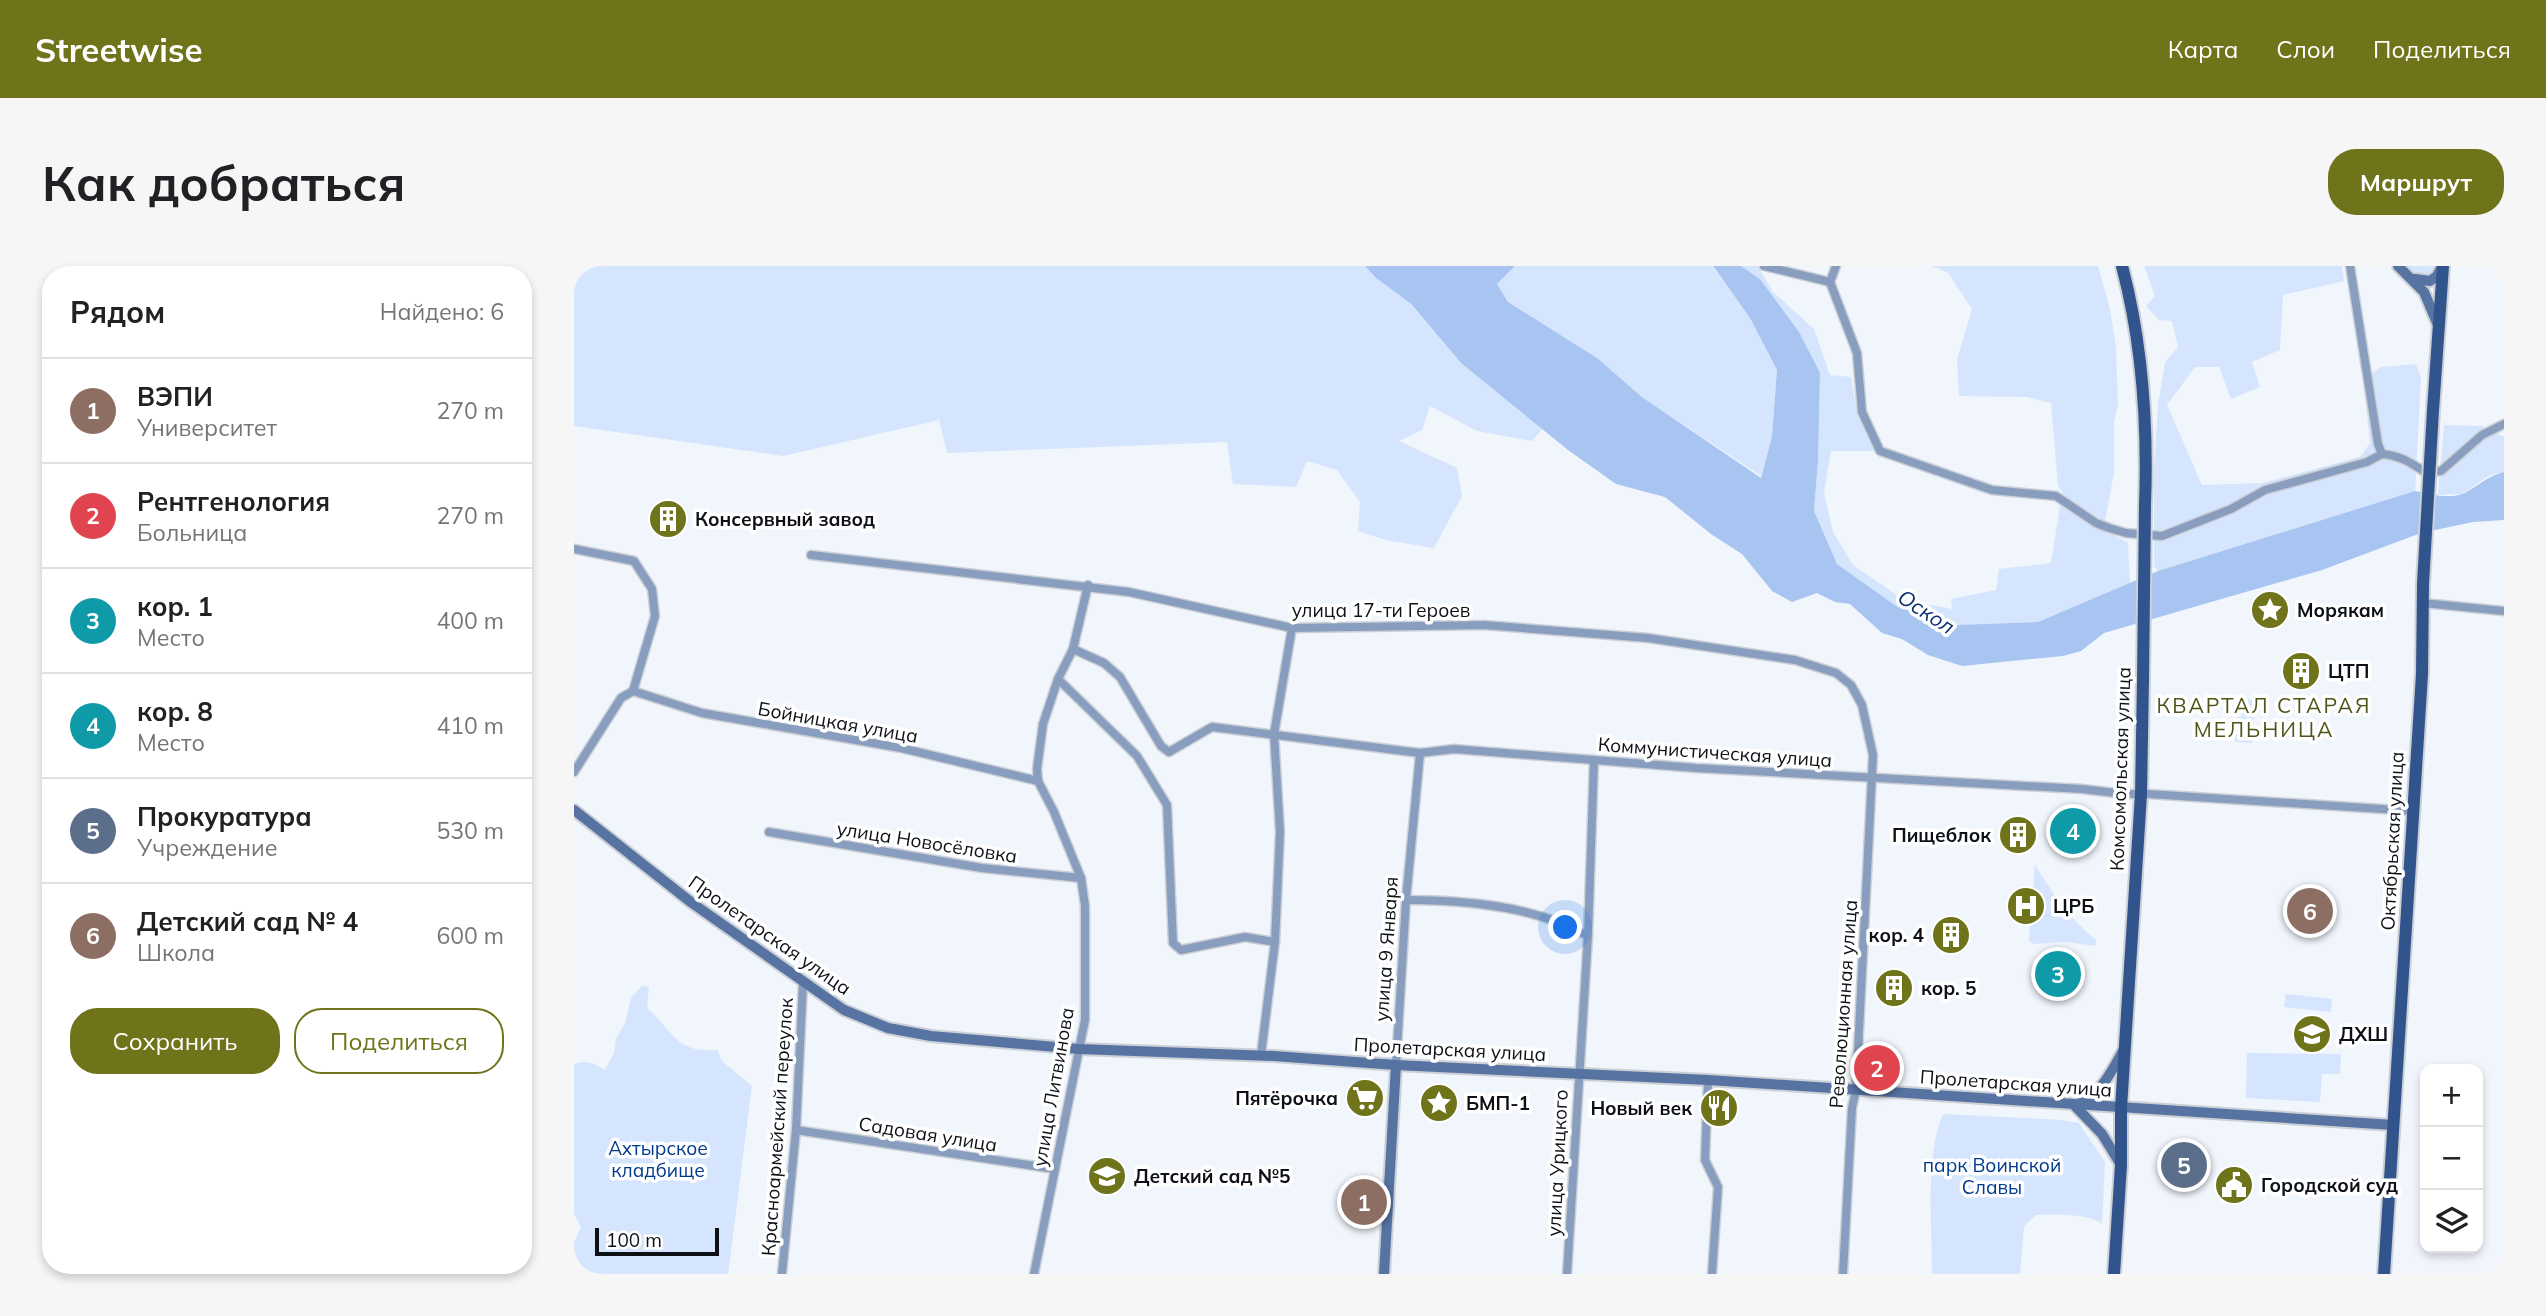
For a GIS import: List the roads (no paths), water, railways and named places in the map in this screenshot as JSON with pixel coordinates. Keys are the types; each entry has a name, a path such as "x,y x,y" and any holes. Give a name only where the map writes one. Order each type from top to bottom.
{"main road":[{"name":"Комсомольская улица","path":"2114,1274 2121,1165 2121,1108 2141,794 2147,441 2139,340 2122,266"},
{"path":"2398,266 2413,278 2424,292 2439,327"},
{"path":"2413,278 2430,281 2437,276 2442,266"},
{"name":"Октябрьская улица","path":"2384,1274 2422,674 2423,584 2442,266"},
{"name":"Пролетарская улица","path":"574,810 692,903 844,1010 888,1028 931,1036 1080,1049 1261,1055 1396,1065 1708,1080 2393,1125"},
{"path":"2121,1165 2102,1134 2075,1106 2090,1099 2110,1075 2125,1047"},
{"name":"улица 9 Января","path":"1384,1274 1396,1065"}],"street":[{"path":"1764,266 1830,282"},
{"path":"1836,266 1830,282 1857,353 1862,412 1880,451 1992,490 2056,495 2096,523 2126,533 2162,536 2231,509 2265,490 2367,462 2382,454 2393,454 2408,460 2425,472 2441,471 2465,448 2501,428"},
{"path":"2350,266 2359,333 2382,454"},
{"path":"574,549 634,561 652,589 656,616 633,691 621,698 574,772"},
{"name":"улица 17-ти Героев","path":"811,555 1088,585 1292,628 1484,625 1648,638 1813,664 1836,673 1851,685 1862,705 1871,738 1873,778"},
{"path":"1038,781 1043,724 1058,679 1073,649 1088,585"},
{"path":"2423,603 2504,611"},
{"path":"1261,1055 1275,942 1280,832 1274,734 1292,628"},
{"name":"Коммунистическая улица","path":"1073,649 1104,663 1120,677 1161,746 1170,752 1212,727 1420,753 1454,749 1696,768 2413,811"},
{"path":"1058,679 1137,756 1167,805 1173,943 1181,950 1245,937 1275,942"},
{"name":"Бойницкая улица","path":"633,691 702,713 901,748 1038,781"},
{"name":"улица 9 Января","path":"1396,1065 1406,900 1420,753"},
{"name":"улица Урицкого","path":"1567,1274 1588,936 1594,760"},
{"name":"Революционная улица","path":"1843,1274 1873,778"},
{"name":"улица Литвинова","path":"1034,1274 1085,1020 1085,906 1081,878 1038,781"},
{"name":"улица Новосёловка","path":"769,832 982,868 1081,878"},
{"path":"1406,900 1509,908 1567,924 1588,936"},
{"name":"Красноармейский переулок","path":"782,1274 796,1130 803,983"},
{"path":"1708,1080 1705,1160 1718,1187 1712,1274"},
{"name":"Садовая улица","path":"796,1130 1055,1169"}],"water":[{"path":"1365,266 1515,266 1497,284 1508,302 1597,358 1642,397 1761,478 1772,436 1777,370 1750,318 1713,266 1741,266 1760,279 1799,332 1820,373 1814,511 1837,564 1896,606 1955,625 2038,622 2158,571 2415,491 2440,496 2459,495 2504,472 2504,520 2473,522 2421,533 2322,570 2104,633 2081,651 2063,656 1962,666 1928,655 1902,639 1882,633 1850,604 1835,602 1817,593 1792,602 1772,591 1742,554 1711,534 1665,497 1616,484 1568,450 1461,363 1411,304 1376,278"}],"place":[{"name":"Консервный завод","path":"668,519"},
{"name":"Морякам","path":"2270,610"},
{"name":"ЦТП","path":"2301,671"},
{"name":"кор. 8","path":"2073,831"},
{"name":"Пищеблок","path":"2018,835"},
{"name":"ЦРБ","path":"2026,906"},
{"name":"Детский сад № 4","path":"2310,911"},
{"name":"кор. 4","path":"1951,935"},
{"name":"кор. 1","path":"2058,974"},
{"name":"кор. 5","path":"1894,988"},
{"name":"ДХШ","path":"2312,1034"},
{"name":"Рентгенология","path":"1877,1068"},
{"name":"Пятёрочка","path":"1365,1098"},
{"name":"БМП-1","path":"1439,1103"},
{"name":"Новый век","path":"1719,1108"},
{"name":"Прокуратура","path":"2184,1165"},
{"name":"Детский сад №5","path":"1107,1176"},
{"name":"Городской суд","path":"2234,1185"},
{"name":"ВЭПИ","path":"1364,1202"}],"district":[{"name":"КВАРТАЛ СТАРАЯ МЕЛЬНИЦА","path":"2264,718"}],"water label":[{"name":"Оскол","path":"1926,612"}],"park label":[{"name":"Ахтырское кладбище","path":"658,1159"},
{"name":"парк Воинской Славы","path":"1992,1176"}]}
